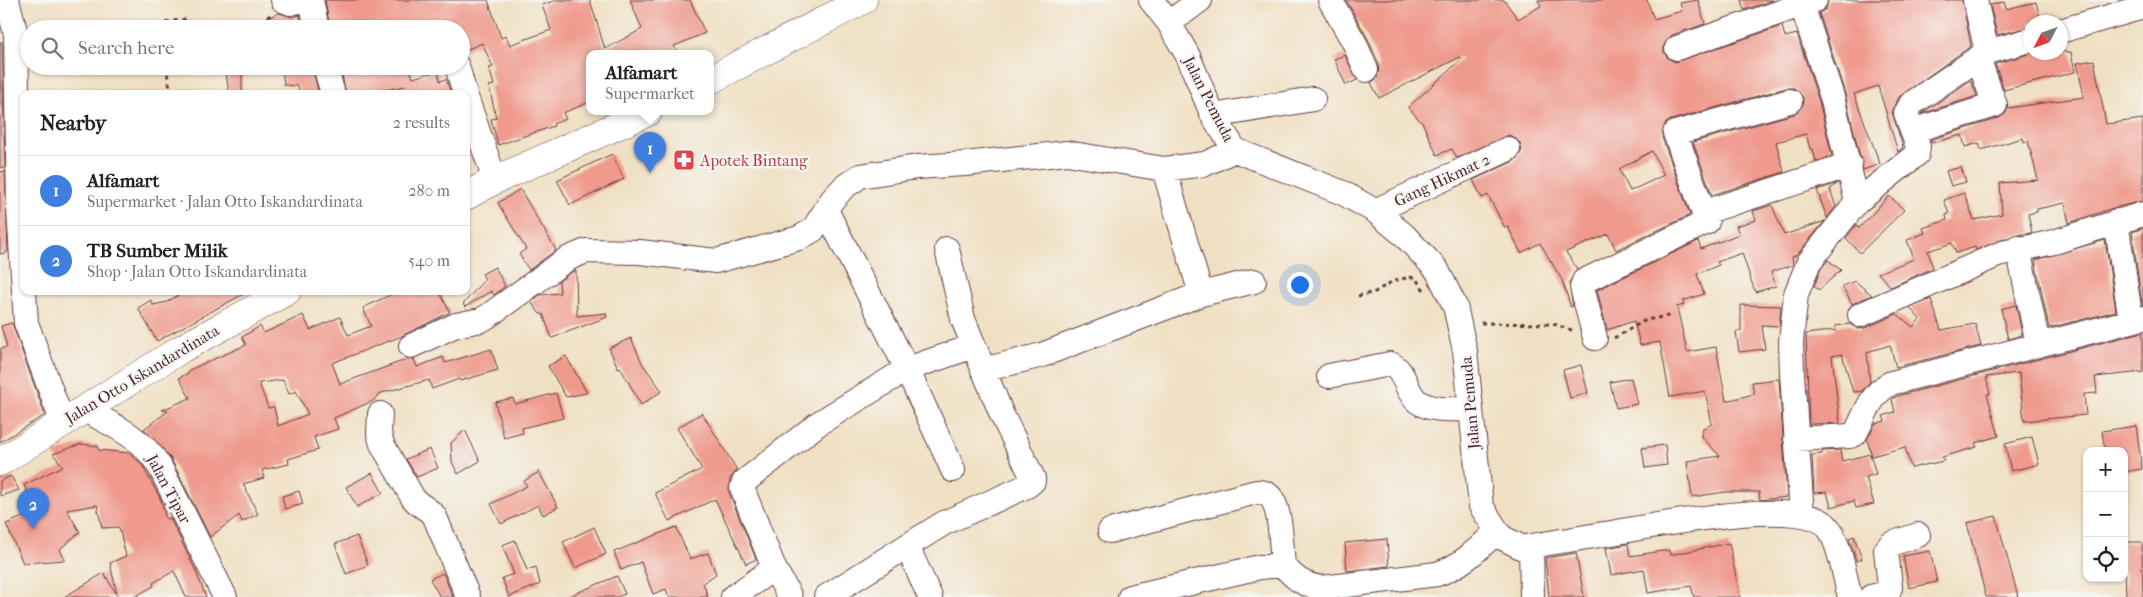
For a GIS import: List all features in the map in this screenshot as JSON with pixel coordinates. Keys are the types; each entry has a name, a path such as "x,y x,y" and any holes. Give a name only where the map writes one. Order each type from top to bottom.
{"main road":[{"path":"714,78 854,2"},
{"path":"470,194 495,180 641,115"},
{"name":"Jalan Otto Iskandardinata","path":"0,462 181,349 280,295"}],"street":[{"path":"7,0 16,34 9,211 20,283"},
{"path":"283,0 290,3 305,0"},
{"path":"311,0 315,20"},
{"name":"Jalan Pemuda","path":"1151,0 1169,24 1188,56 1214,116 1235,150 1343,193 1375,211 1404,235 1431,263 1446,284 1455,306 1465,351 1480,506 1496,532 1515,546 1523,548 1675,522 1765,512 1802,515 1826,525 1836,544 1850,597"},
{"path":"1169,24 1200,0"},
{"path":"1330,0 1355,44 1366,70"},
{"path":"1912,130 1992,108 1995,105 1983,55 1976,0"},
{"path":"1677,48 1800,3 1832,97 1850,165 1857,202"},
{"path":"2068,29 2143,7"},
{"path":"1802,515 1791,342 1796,294 1809,262 1857,202 1917,154 1918,147 1906,113 1908,107 1940,82 1983,55 2023,42"},
{"path":"328,75 332,90"},
{"path":"460,75 464,90"},
{"path":"1214,116 1313,99"},
{"path":"1595,338 1582,287 1584,281 1707,222 1705,212 1675,133 1790,101"},
{"path":"470,107 495,180"},
{"name":"Gang Hikmat 2","path":"1375,211 1508,149"},
{"path":"411,346 456,325 481,320 498,310 567,259 586,251 640,252 716,261 808,234 844,188 860,176 916,167 965,164 1068,153 1164,169 1205,164 1235,150"},
{"path":"1705,212 1850,165"},
{"path":"1164,169 1201,294"},
{"path":"826,210 907,369 953,470"},
{"path":"1860,316 2018,248 2054,242 2143,214"},
{"path":"1796,439 1850,436 1855,434 1873,398 1881,388 1891,382 2137,319 2116,221"},
{"path":"2018,248 2038,344"},
{"path":"826,597 944,523 1020,489 1033,481 1029,466 1002,415 963,319 946,249"},
{"path":"983,370 1042,356 1201,294 1254,281"},
{"path":"22,295 26,323 73,415"},
{"path":"790,597 774,568 742,488 744,482 819,422 907,369 974,346"},
{"path":"1329,376 1390,364 1398,369 1417,401 1436,408 1470,409"},
{"path":"380,414 379,433 382,444 418,505 431,511 435,517 468,597"},
{"name":"Jalan Tipar","path":"73,415 127,432 147,448 160,467 225,597"},
{"path":"1110,531 1256,492 1266,493 1272,498 1278,510 1283,565 1296,580 1306,586 1322,588 1438,574 1453,569 1496,532"},
{"path":"1871,597 1888,593 1890,587 1886,550 1891,544 1918,535"},
{"path":"908,546 930,597"},
{"path":"1531,546 1532,597"},
{"path":"1130,597 1260,567 1283,565"},
{"path":"733,597 774,568"}],"path":[{"path":"168,75 170,90"},
{"path":"1358,296 1375,292 1393,281 1410,277 1416,280 1426,292"}],"building":[{"path":"325,0 488,0 501,38 506,36 510,45 551,30 542,5 557,0 590,0 605,49 642,29 630,0 690,0 705,33 674,46 676,50 586,50 586,104 563,113 566,119 553,124 554,126 498,145 491,119 496,118 489,86 494,85 489,68 493,67 482,43 470,48 470,20 328,20"},
{"path":"1346,0 1504,0 1518,19 1541,6 1538,0 1647,0 1654,19 1682,11 1680,3 1698,0 1705,24 1672,35 1664,45 1664,52 1668,58 1675,62 1782,26 1785,37 1797,34 1819,101 1832,156 1816,162 1813,149 1810,149 1806,134 1776,142 1784,172 1712,195 1693,142 1794,114 1803,105 1803,97 1794,88 1786,88 1671,120 1665,124 1662,137 1690,215 1616,250 1608,234 1566,252 1577,269 1569,283 1573,306 1571,307 1562,280 1540,243 1521,253 1508,227 1505,228 1488,195 1482,198 1473,180 1514,161 1522,151 1520,143 1509,135 1457,158 1452,149 1437,155 1423,124 1408,107 1462,59 1460,57 1379,98 1371,83 1377,78 1379,65 1367,37","holes":["1652,151 1664,175 1630,191 1619,169"]},
{"path":"1741,0 1773,0 1744,10"},
{"path":"1828,0 1962,0 1971,46 1899,97 1892,112 1903,147 1898,152 1878,86 1854,94 1880,164 1863,170 1845,94 1819,13 1826,9"},
{"path":"2004,2 2006,9 2036,2 2039,15 2023,15 2023,29 1997,35 1990,5"},
{"path":"279,13 292,17 300,15 301,20 268,20 267,18"},
{"path":"0,42 2,42 5,167 0,168"},
{"path":"2068,52 2071,52 2075,72 2004,90 1995,64 2023,56 2023,60 2068,60"},
{"path":"1345,55 1357,80 1346,85 1334,59"},
{"path":"2094,60 2106,124 2143,119 2143,201 2113,208 2069,223 2065,203 2037,209 2037,212 2028,214 2032,233 2015,235 1976,250 1975,247 1956,253 1952,243 1928,251 1933,268 1891,287 1878,273 1914,259 1907,240 1925,233 1923,228 1947,220 1946,215 1949,214 1944,200 1964,193 1974,220 2002,214 2000,183 2038,180 2028,141 2024,142 2023,138 1981,150 1979,143 1965,147 1962,135 1931,143 1930,140 1999,118 2005,114 2008,108 2084,97 2077,63"},
{"path":"226,75 242,75 242,90 228,90"},
{"path":"283,75 314,75 318,90 299,90 298,86 284,85"},
{"path":"342,75 412,75 413,78 424,75 439,75 440,81 446,79 450,90 408,90 406,86 384,90 345,90"},
{"path":"1971,80 1977,96 1921,114"},
{"path":"612,154 624,179 570,205 557,180"},
{"path":"1961,167 1966,182 1951,186 1946,171"},
{"path":"5,171 8,252 0,254 0,172"},
{"path":"1838,183 1830,189 1836,207 1827,218 1817,190"},
{"path":"520,189 556,250 529,270 519,254 526,249 498,203"},
{"path":"1889,196 1904,210 1860,253 1846,238 1856,225 1859,228"},
{"path":"1772,205 1784,235 1825,221 1797,255 1792,257 1793,265 1771,272 1776,286 1755,292 1742,253 1717,262 1719,265 1697,274 1704,294 1683,301 1684,305 1677,307 1687,352 1716,347 1726,401 1754,394 1752,382 1779,379 1787,497 1760,500 1759,492 1725,492 1692,497 1687,461 1720,456 1701,436 1703,428 1712,424 1705,391 1670,397 1660,342 1640,345 1634,321 1607,330 1597,290 1698,241 1701,249 1739,234 1736,226 1756,220 1753,211"},
{"path":"2143,228 2143,305 2142,305 2132,232"},
{"path":"2105,240 2116,311 2049,328 2035,260"},
{"path":"1828,260 1841,270 1819,290 1814,286 1821,269"},
{"path":"495,267 505,286 494,295 491,291 465,307 463,304 485,279 482,274"},
{"path":"573,271 576,271 577,316 606,313 607,317 552,338 543,314 540,314 531,302 540,295 560,293 559,281"},
{"path":"1855,281 1872,295 1852,304 1842,286"},
{"path":"178,295 242,295 157,341 138,308 151,300 153,305 167,302"},
{"path":"390,295 441,295 450,312 402,336 332,363 340,384 408,359 414,359 417,367 443,357 445,363 491,349 498,370 460,381 459,379 432,389 429,380 381,393 373,401 334,418 338,429 314,437 318,450 288,459 289,464 262,470 264,478 243,484 258,514 242,522 239,515 210,537 171,459 144,429 168,411 162,410 190,398 179,378 190,372 189,370 246,345 242,337 260,326 264,333 303,315 310,330 340,317 348,335 371,326 363,308","holes":["283,380 289,394 296,391 308,414 278,426 274,407 268,408 259,383"]},
{"path":"1931,299 1941,330 1975,324 1981,346 1896,367 1890,345 1867,352 1870,382 1862,391 1853,392 1842,354 1832,356 1840,423 1809,424 1806,334 1836,330 1835,326 1850,324 1858,329 1865,328 1897,314 1913,327 1920,319 1910,308"},
{"path":"1741,305 1781,306 1779,326 1762,325 1765,349 1739,352 1736,332 1741,331"},
{"path":"2016,305 2022,335 2008,339 2001,309"},
{"path":"12,323 45,415 0,442 0,349 7,347 1,326"},
{"path":"2143,332 2143,372 2095,377 2097,393 2084,394 2086,415 2024,421 2019,373 1986,377 1990,394 1987,394 1999,436 1975,443 1977,447 1942,457 1944,461 1911,468 1905,447 1872,456 1867,440 1875,424 1885,421 1883,416 1895,412 1892,399 1897,396"},
{"path":"631,338 642,363 662,391 641,405 620,367 618,368 609,348"},
{"path":"566,356 587,393 566,397 548,366"},
{"path":"1581,365 1588,393 1570,398 1563,370"},
{"path":"1631,378 1637,404 1616,408 1610,382"},
{"path":"556,393 563,418 522,428 523,433 504,438 495,402 513,398 515,404"},
{"path":"702,413 737,470 730,479 729,492 756,559 746,564 715,499 669,521 655,493 702,469 677,428"},
{"path":"2136,426 2142,469 2128,471 2128,447 2104,447 2102,431"},
{"path":"465,430 480,461 458,474 452,462 451,443"},
{"path":"2032,437 2039,464 2011,471 2005,444"},
{"path":"81,444 98,446 98,450 130,453 142,465 161,500 166,519 170,518 195,569 206,597 186,597 174,571 153,583 154,586 134,597 64,597 104,573 117,595 110,563 126,556 119,527 102,528 97,505 67,510 80,532 60,549 65,560 23,563 6,524 37,511 24,485 63,466 53,454"},
{"path":"1665,445 1667,465 1645,468 1642,448"},
{"path":"430,449 438,468 417,477 406,459"},
{"path":"1840,450 1842,461 1870,454 1876,474 1866,477 1874,504 1856,508 1854,501 1831,507 1827,492 1814,493 1812,455 1822,454 1822,451"},
{"path":"539,472 558,507 543,515 538,505 501,524 491,504 527,486 524,481"},
{"path":"372,473 383,493 357,507 346,487"},
{"path":"11,476 19,490 0,496 0,481"},
{"path":"299,491 303,504 285,509 282,496"},
{"path":"1996,516 2018,597 1986,597 1967,523"},
{"path":"594,527 606,554 575,568 563,542"},
{"path":"676,527 690,559 708,553 716,574 703,583 708,597 669,597 666,589 653,594 641,562 621,570 614,552"},
{"path":"357,536 368,565 346,574 335,544"},
{"path":"1854,536 1862,559 1856,561 1849,538"},
{"path":"1387,539 1389,566 1347,571 1345,543"},
{"path":"515,540 527,570 536,567 540,584 509,597 502,578 514,574 502,545"},
{"path":"2128,542 2142,542 2143,597 2126,597"},
{"path":"1729,543 1740,597 1694,597 1691,586 1648,593 1644,569 1611,575 1606,548 1628,544 1630,556 1669,550 1670,555"},
{"path":"1930,551 1937,582 1909,588 1903,556"},
{"path":"1576,553 1584,597 1549,597 1545,558"},
{"path":"443,573 453,597 440,597 430,579"},
{"path":"617,576 625,594 617,597 567,597"}],"place":[{"name":"Apotek Bintang","path":"684,160"},
{"name":"Alfamart","path":"650,173"},
{"name":"TB Sumber Milik","path":"33,529"}]}
